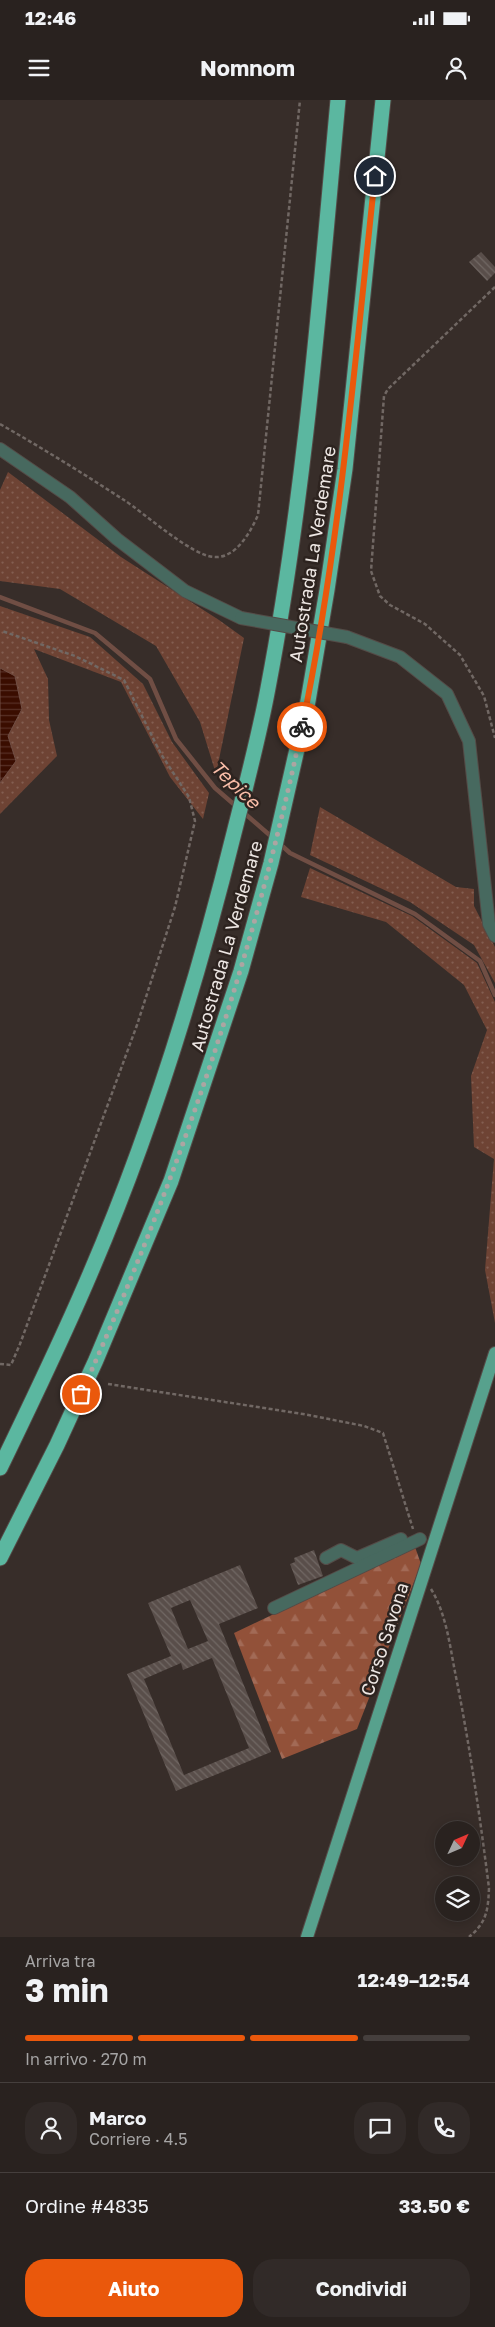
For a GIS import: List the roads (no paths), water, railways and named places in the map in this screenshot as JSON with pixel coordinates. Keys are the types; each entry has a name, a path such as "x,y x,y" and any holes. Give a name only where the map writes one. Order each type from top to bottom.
{"highway":[{"name":"Autostrada La Verdemare","path":"0,1468 52,1361 84,1289 127,1180 194,986 234,835 268,690 281,616 303,462 338,100"},
{"name":"Autostrada La Verdemare","path":"0,1558 58,1445 164,1199 238,980 271,864 288,797 327,590 345,468 383,100"}],"main road":[{"name":"Corso Savona","path":"307,1937 495,1353"}],"lane":[{"path":"0,449 70,497 117,539 185,591 241,618 347,637 400,657 447,694 469,741 489,924 495,936"},
{"path":"417,1536 432,1548"},
{"path":"326,1558 341,1550 357,1558 417,1536"},
{"path":"274,1608 417,1536"}],"waterway":[{"name":"Tepice","path":"0,597 95,633 150,679 176,739 215,788 237,807"},
{"name":"Tepice","path":"243,812 273,838"},
{"name":"Tepice","path":"279,843 290,853 415,914 480,961 495,995"}]}
